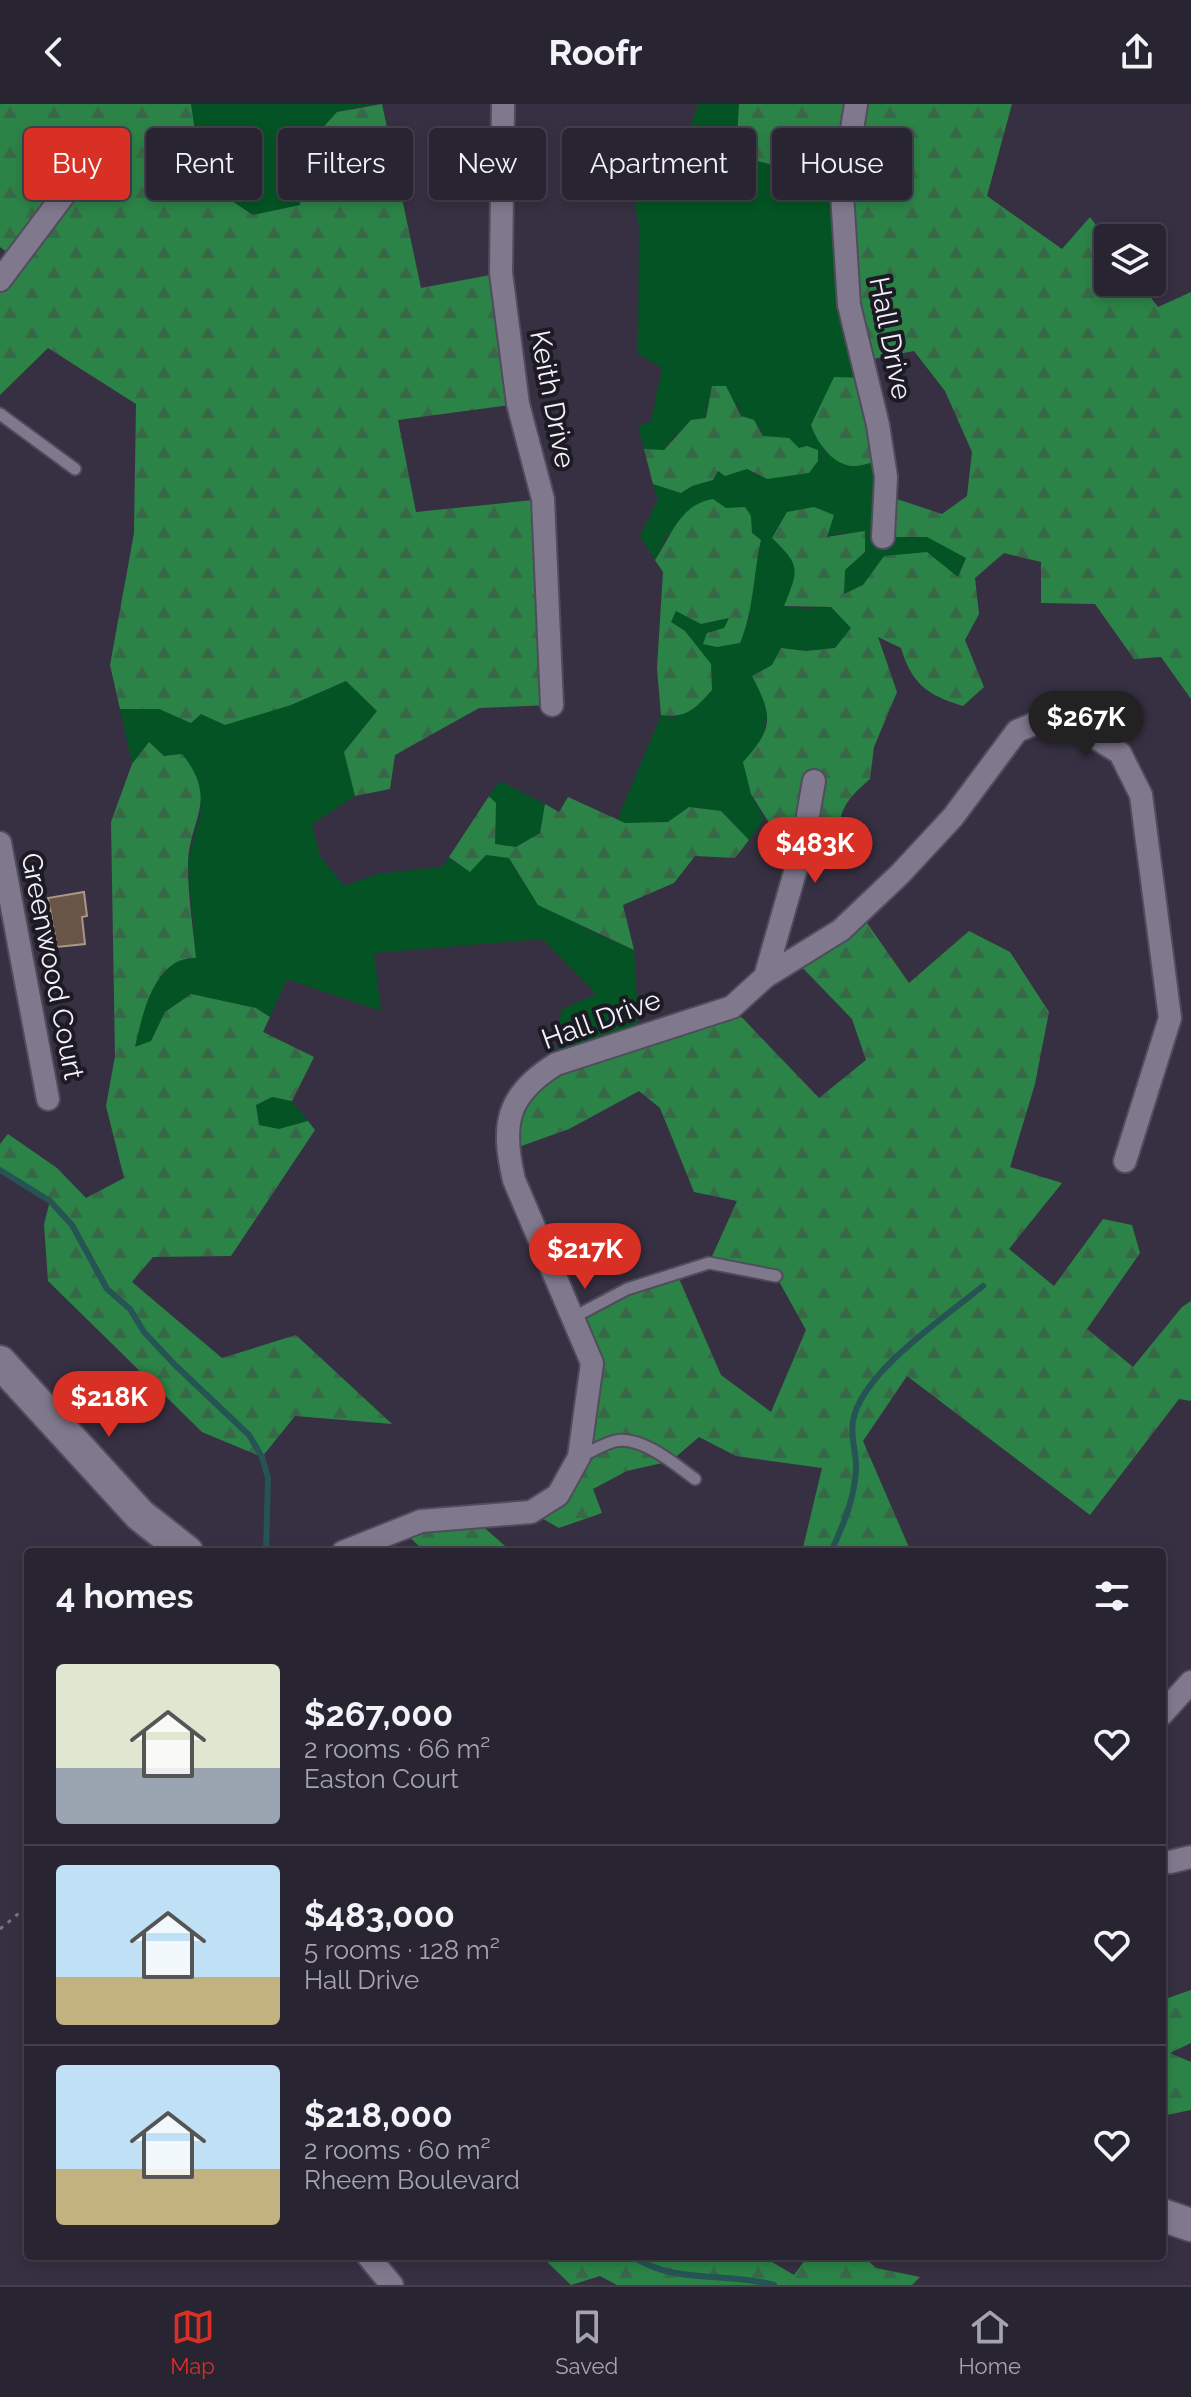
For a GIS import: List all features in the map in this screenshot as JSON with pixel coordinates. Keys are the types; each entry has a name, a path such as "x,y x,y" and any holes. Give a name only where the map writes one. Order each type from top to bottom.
{"street":[{"name":"Keith Drive","path":"503,104 501,273 518,404 543,499 552,705"},
{"name":"Hall Drive","path":"856,104 842,193 849,305 878,425 886,477 883,537"},
{"path":"0,280 60,200"},
{"name":"Hall Drive","path":"353,1548 421,1521 531,1512 558,1495 579,1457 592,1363 514,1180 506,1126 515,1102 532,1079 556,1064 732,1007 765,977 841,930 900,874 953,817 1017,731 1046,719 1083,730 1120,753 1141,795 1170,1018 1125,1161"},
{"path":"765,977 803,844 814,781"},
{"name":"Greenwood Court","path":"0,843 48,1099"},
{"path":"0,1362 140,1515 182,1548"},
{"path":"1166,1710 1191,1682"},
{"path":"1166,2216 1191,2225"},
{"path":"371,2260 392,2285"}],"lane":[{"path":"0,414 75,469"},
{"path":"572,1318 627,1289 709,1263 776,1276"},
{"path":"579,1457 616,1440 635,1443 671,1461 695,1479"}],"path":[{"path":"0,1929 24,1909"}],"green space":[{"path":"0,104 191,104 194,128 146,128 146,200 230,200 253,215 300,205 300,200 402,200 421,288 501,273 518,404 398,420 416,512 543,499 552,705 479,708 395,755 390,789 355,796 344,752 377,711 346,681 291,705 225,725 201,714 191,723 159,709 120,709 110,665 134,533 136,404 48,348 0,395 0,280 16,259 0,247"},
{"path":"191,104 372,104 337,112 331,128 278,128 278,200 302,200 300,205 253,215 230,200 262,200 262,128 195,128"},
{"path":"382,104 387,128 322,128 337,112"},
{"path":"698,104 739,104 738,128 690,128"},
{"path":"739,104 1012,104 987,196 1062,249 1090,217 1095,224 1094,296 1150,296 1158,307 1191,292 1191,699 1161,657 1134,659 1095,604 1041,603 1041,562 1004,553 975,578 979,614 965,640 984,687 963,706 930,692 910,671 901,648 878,637 897,692 874,747 870,779 853,795 844,810 839,826 838,849 818,865 803,844 778,837 751,794 743,762 760,740 767,721 764,702 752,676 772,665 781,648 806,651 835,648 851,628 831,607 784,606 793,584 794,569 788,555 772,538 787,512 814,507 834,515 827,537 865,531 865,552 845,570 844,594 863,585 884,556 927,552 958,577 966,558 927,537 883,537 885,495 942,514 967,496 972,452 945,391 914,351 863,361 851,200 912,200 912,128 772,128 772,164 756,160 756,128 738,128"},
{"path":"756,154 772,154 772,200 852,200 867,378 852,466 884,461 883,537 927,537 967,558 958,578 884,556 863,585 843,595 845,570 865,552 846,532 827,537 833,515 794,559 797,575 785,606 805,609 831,607 852,629 835,648 806,651 781,648 751,794 764,819 749,840 721,811 689,807 668,822 625,824 618,818 661,715 676,718 685,632 671,622 676,610 701,624 730,618 724,628 703,643 750,620 761,540 752,533 751,516 668,534 655,560 640,536 658,499 653,484 681,493 713,480 718,471 725,476 747,469 757,476 809,473 794,444 782,438 763,436 760,427 741,416 737,403 707,403 706,419 676,434 664,450 644,449 638,426 651,421 662,368 638,354 639,228 635,200 756,200"},
{"path":"834,377 867,378 884,461 855,466 844,464 831,456 817,438 811,425"},
{"path":"712,386 726,386 741,416 754,420 763,436 789,438 799,448 807,446 818,450 818,461 809,473 767,479 747,469 725,476 718,471 713,480 681,493 653,484 644,449 664,450 691,420 706,418"},
{"path":"713,499 726,508 745,507 751,516 752,533 761,540 748,618 740,643 717,647 703,644 707,633 724,628 729,618 701,624 676,611 671,622 685,631 711,664 712,690 684,714 661,715 657,668 663,572 655,560 684,514 701,502"},
{"path":"346,681 377,711 344,752 355,796 312,824 320,856 344,886 377,874 442,867 449,857 455,863 479,864 486,855 509,858 531,890 546,903 579,925 634,950 639,1035 556,1064 561,1010 596,994 543,939 374,953 381,1011 287,979 270,1017 256,1008 191,994 165,1012 151,1041 135,1048 146,1005 160,978 169,967 196,958 188,862 202,807 164,756 149,743 132,764 120,709 159,709 191,722 201,714 291,705"},
{"path":"149,742 164,756 182,754 199,785 201,798 188,866 196,958 182,960 160,977 146,1005 135,1047 151,1041 165,1012 191,994 256,1008 270,1017 263,1032 314,1057 292,1101 272,1097 256,1105 259,1125 279,1129 308,1121 315,1130 231,1256 153,1257 132,1282 222,1358 296,1335 392,1424 295,1416 262,1457 202,1432 48,1281 44,1224 50,1201 0,1172 0,1144 8,1134 57,1168 86,1198 124,1178 106,1106 115,1056 111,822 132,764"},
{"path":"500,781 545,804 540,833 516,847 494,844 496,803 489,796"},
{"path":"489,796 496,803 495,844 516,847 540,833 545,804 559,812 568,797 625,823 668,822 689,807 721,811 749,840 735,858 695,856 674,883 623,905 634,950 538,905 509,858 486,855 470,872 449,857"},
{"path":"860,913 909,983 969,931 1010,952 1049,1012 1035,1084 1010,1167 1062,1183 1009,1249 1054,1286 1103,1219 1132,1225 1140,1253 1087,1329 1133,1367 1182,1307 1191,1301 1191,1401 1179,1399 1090,1515 907,1376 863,1441 909,1548 803,1548 822,1468 736,1456 699,1437 671,1461 627,1471 593,1489 602,1513 559,1528 531,1512 558,1495 592,1363 572,1318 677,1274 721,1375 771,1412 806,1330 776,1276 709,1263 737,1201 694,1192 660,1108 639,1091 569,1129 507,1151 532,1079 732,1007 819,1098 866,1060 852,1019 794,959"},
{"path":"272,1097 292,1101 308,1121 279,1129 259,1125 256,1105"},
{"path":"472,1517 507,1548 421,1548 401,1529"},
{"path":"1191,1990 1191,2043 1170,2053 1191,2062 1191,2110 1166,2115 1166,1999"},
{"path":"545,2260 769,2260 794,2275 805,2260 867,2260 876,2268 920,2277 912,2285 617,2285 600,2276 571,2285"}],"building":[{"path":"84,892 87,916 82,917 85,944 57,947 48,898"}],"waterway":[{"path":"0,1170 50,1201 72,1225 107,1289 130,1309 144,1332 175,1365 249,1435 262,1457 268,1478 266,1548"},
{"path":"833,1548 844,1522 855,1481 852,1427 859,1403 871,1384 907,1347 983,1286"},
{"path":"639,2260 665,2271 774,2285"}]}
